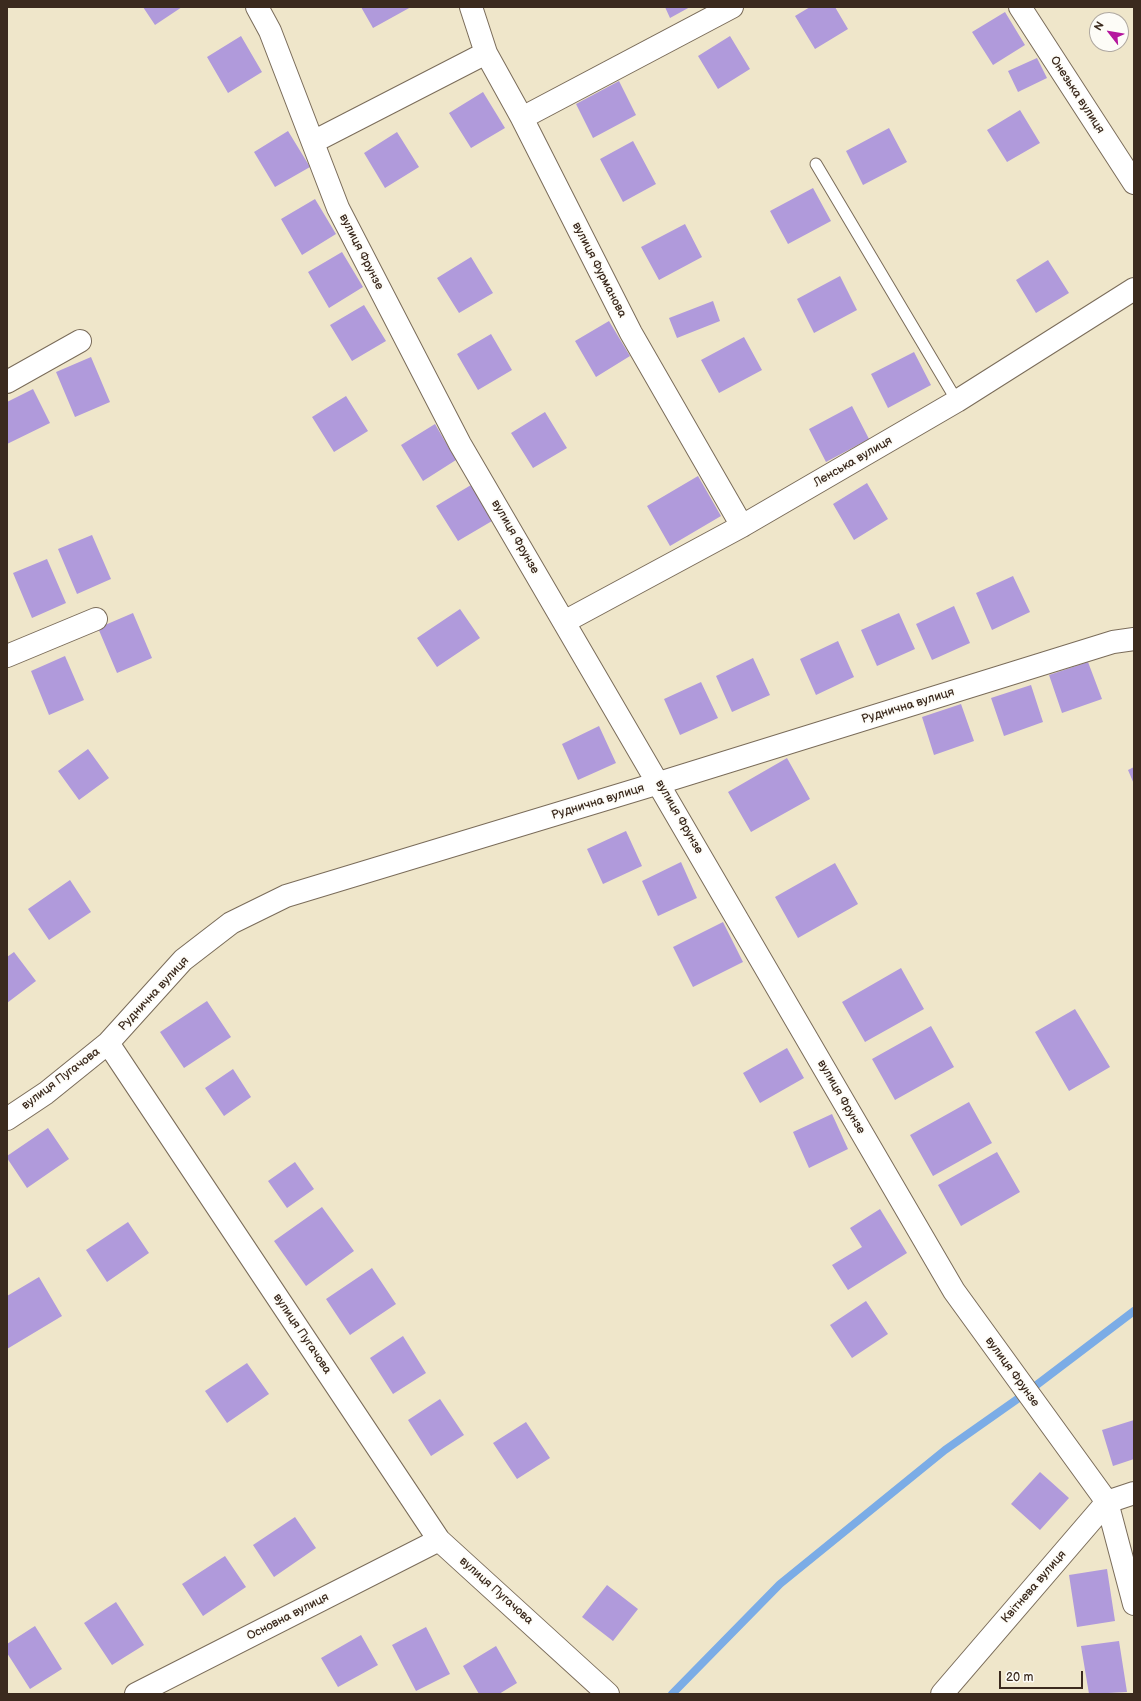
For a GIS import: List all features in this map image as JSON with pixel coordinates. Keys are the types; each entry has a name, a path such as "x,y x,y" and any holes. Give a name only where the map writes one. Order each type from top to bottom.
{"street":[{"name":"вулиця Фрунзе","path":"257,7 270,30 338,208 460,444 954,1291 1107,1502 1134,1604"},
{"name":"вулиця Фурманова","path":"470,7 486,53 522,118 631,333 742,526"},
{"path":"522,118 732,7"},
{"name":"Онезька вулиця","path":"1020,7 1134,183"},
{"path":"313,142 486,53"},
{"name":"Ленська вулиця","path":"564,622 742,526 957,401 1134,289"},
{"path":"7,382 80,341"},
{"path":"7,656 96,619"},
{"name":"Руднична вулиця","path":"108,1043 184,960 231,923 286,896 659,784 1106,645 1134,639"},
{"name":"вулиця Пугачова","path":"7,1119 46,1093 108,1043 439,1540 608,1694"},
{"path":"1107,1502 1134,1493"},
{"name":"Квітнева вулиця","path":"942,1694 1107,1502"},
{"name":"Основна вулиця","path":"136,1694 439,1540"}],"lane":[{"path":"816,164 957,401"}],"building":[{"path":"143,7 182,7 155,25"},
{"path":"361,7 411,7 373,28"},
{"path":"665,7 690,7 670,18"},
{"path":"810,7 835,7 848,29 815,49 795,16"},
{"path":"1005,12 1025,45 993,65 972,32"},
{"path":"241,36 262,72 228,93 207,57"},
{"path":"730,36 750,69 718,89 698,56"},
{"path":"1037,58 1047,78 1018,92 1008,71"},
{"path":"619,81 636,115 593,138 576,104"},
{"path":"483,92 505,128 471,148 449,113"},
{"path":"1020,110 1040,143 1007,162 987,130"},
{"path":"889,128 907,162 863,185 846,151"},
{"path":"288,131 310,167 275,187 254,152"},
{"path":"397,132 419,167 385,188 364,153"},
{"path":"633,141 656,184 623,202 600,159"},
{"path":"813,188 831,221 788,244 770,211"},
{"path":"315,199 336,234 302,255 281,219"},
{"path":"685,224 702,257 659,280 641,247"},
{"path":"342,252 363,287 329,308 308,272"},
{"path":"471,257 493,293 459,313 437,278"},
{"path":"1048,260 1069,293 1036,313 1016,280"},
{"path":"840,276 857,310 814,333 797,299"},
{"path":"713,301 720,321 677,338 669,318"},
{"path":"364,305 386,341 352,361 330,325"},
{"path":"609,321 630,356 596,377 575,341"},
{"path":"491,334 512,370 478,390 457,354"},
{"path":"744,337 762,370 719,393 701,360"},
{"path":"914,352 931,385 888,408 871,374"},
{"path":"91,357 110,402 75,417 56,372"},
{"path":"33,389 50,423 7,444 7,402"},
{"path":"346,396 368,431 334,452 312,417"},
{"path":"852,406 869,439 826,462 809,429"},
{"path":"545,412 567,448 533,468 511,433"},
{"path":"435,424 456,460 423,481 401,445"},
{"path":"698,476 721,516 670,546 647,506"},
{"path":"867,483 888,519 854,540 833,504"},
{"path":"471,485 492,521 458,541 436,506"},
{"path":"92,535 111,579 77,594 58,549"},
{"path":"47,559 66,603 32,618 13,573"},
{"path":"1013,576 1030,612 992,630 976,593"},
{"path":"954,606 970,643 932,660 916,624"},
{"path":"460,609 480,638 437,667 417,638"},
{"path":"133,613 152,658 117,673 98,628"},
{"path":"899,613 915,649 877,666 861,630"},
{"path":"838,641 854,677 816,695 800,659"},
{"path":"65,656 84,700 49,715 31,671"},
{"path":"753,658 770,695 732,712 716,676"},
{"path":"1088,662 1102,699 1062,713 1049,675"},
{"path":"701,682 718,718 680,735 664,699"},
{"path":"1031,685 1043,722 1004,736 991,698"},
{"path":"961,704 974,741 934,755 922,717"},
{"path":"599,726 616,763 578,780 562,744"},
{"path":"88,749 109,778 79,800 58,771"},
{"path":"787,758 810,799 751,832 728,792"},
{"path":"1134,767 1134,784 1128,770"},
{"path":"626,831 642,866 603,884 587,849"},
{"path":"681,862 697,898 658,916 642,881"},
{"path":"835,863 858,904 798,938 775,897"},
{"path":"70,880 91,912 49,940 28,909"},
{"path":"723,922 743,962 693,987 673,947"},
{"path":"14,952 36,981 7,1003 7,957"},
{"path":"901,968 924,1009 865,1042 842,1002"},
{"path":"207,1001 231,1037 184,1068 160,1032"},
{"path":"1075,1009 1110,1067 1069,1091 1035,1032"},
{"path":"931,1026 954,1067 895,1100 872,1059"},
{"path":"787,1048 804,1078 760,1103 743,1073"},
{"path":"233,1069 251,1097 224,1116 205,1088"},
{"path":"969,1102 992,1143 933,1176 910,1135"},
{"path":"832,1114 848,1149 809,1168 793,1132"},
{"path":"48,1128 69,1159 27,1188 7,1156"},
{"path":"997,1152 1020,1192 961,1226 938,1185"},
{"path":"295,1162 314,1189 287,1208 268,1181"},
{"path":"322,1207 354,1251 306,1286 274,1241"},
{"path":"880,1209 907,1253 848,1290 832,1265 862,1247 850,1228"},
{"path":"128,1222 149,1253 107,1282 86,1250"},
{"path":"372,1268 396,1304 350,1335 326,1299"},
{"path":"39,1277 62,1316 7,1349 7,1296"},
{"path":"866,1301 888,1334 852,1358 830,1325"},
{"path":"403,1336 426,1373 393,1394 370,1358"},
{"path":"247,1363 269,1394 227,1423 205,1391"},
{"path":"440,1399 464,1435 431,1456 408,1420"},
{"path":"1134,1420 1134,1459 1113,1466 1102,1430"},
{"path":"526,1422 550,1458 517,1479 493,1443"},
{"path":"1040,1472 1069,1498 1040,1530 1011,1504"},
{"path":"295,1517 316,1548 274,1577 253,1545"},
{"path":"225,1556 246,1587 203,1616 182,1584"},
{"path":"1107,1569 1115,1621 1077,1627 1069,1575"},
{"path":"607,1585 638,1609 613,1641 582,1617"},
{"path":"116,1602 144,1645 112,1665 84,1623"},
{"path":"35,1626 62,1669 30,1689 7,1653 7,1644"},
{"path":"426,1627 450,1674 416,1691 392,1645"},
{"path":"361,1635 378,1665 338,1687 321,1658"},
{"path":"1119,1641 1127,1692 1089,1694 1081,1646"},
{"path":"496,1646 517,1683 499,1694 479,1694 463,1666"}],"waterway":[{"path":"672,1694 780,1584 945,1450 1026,1393 1134,1311"}]}
